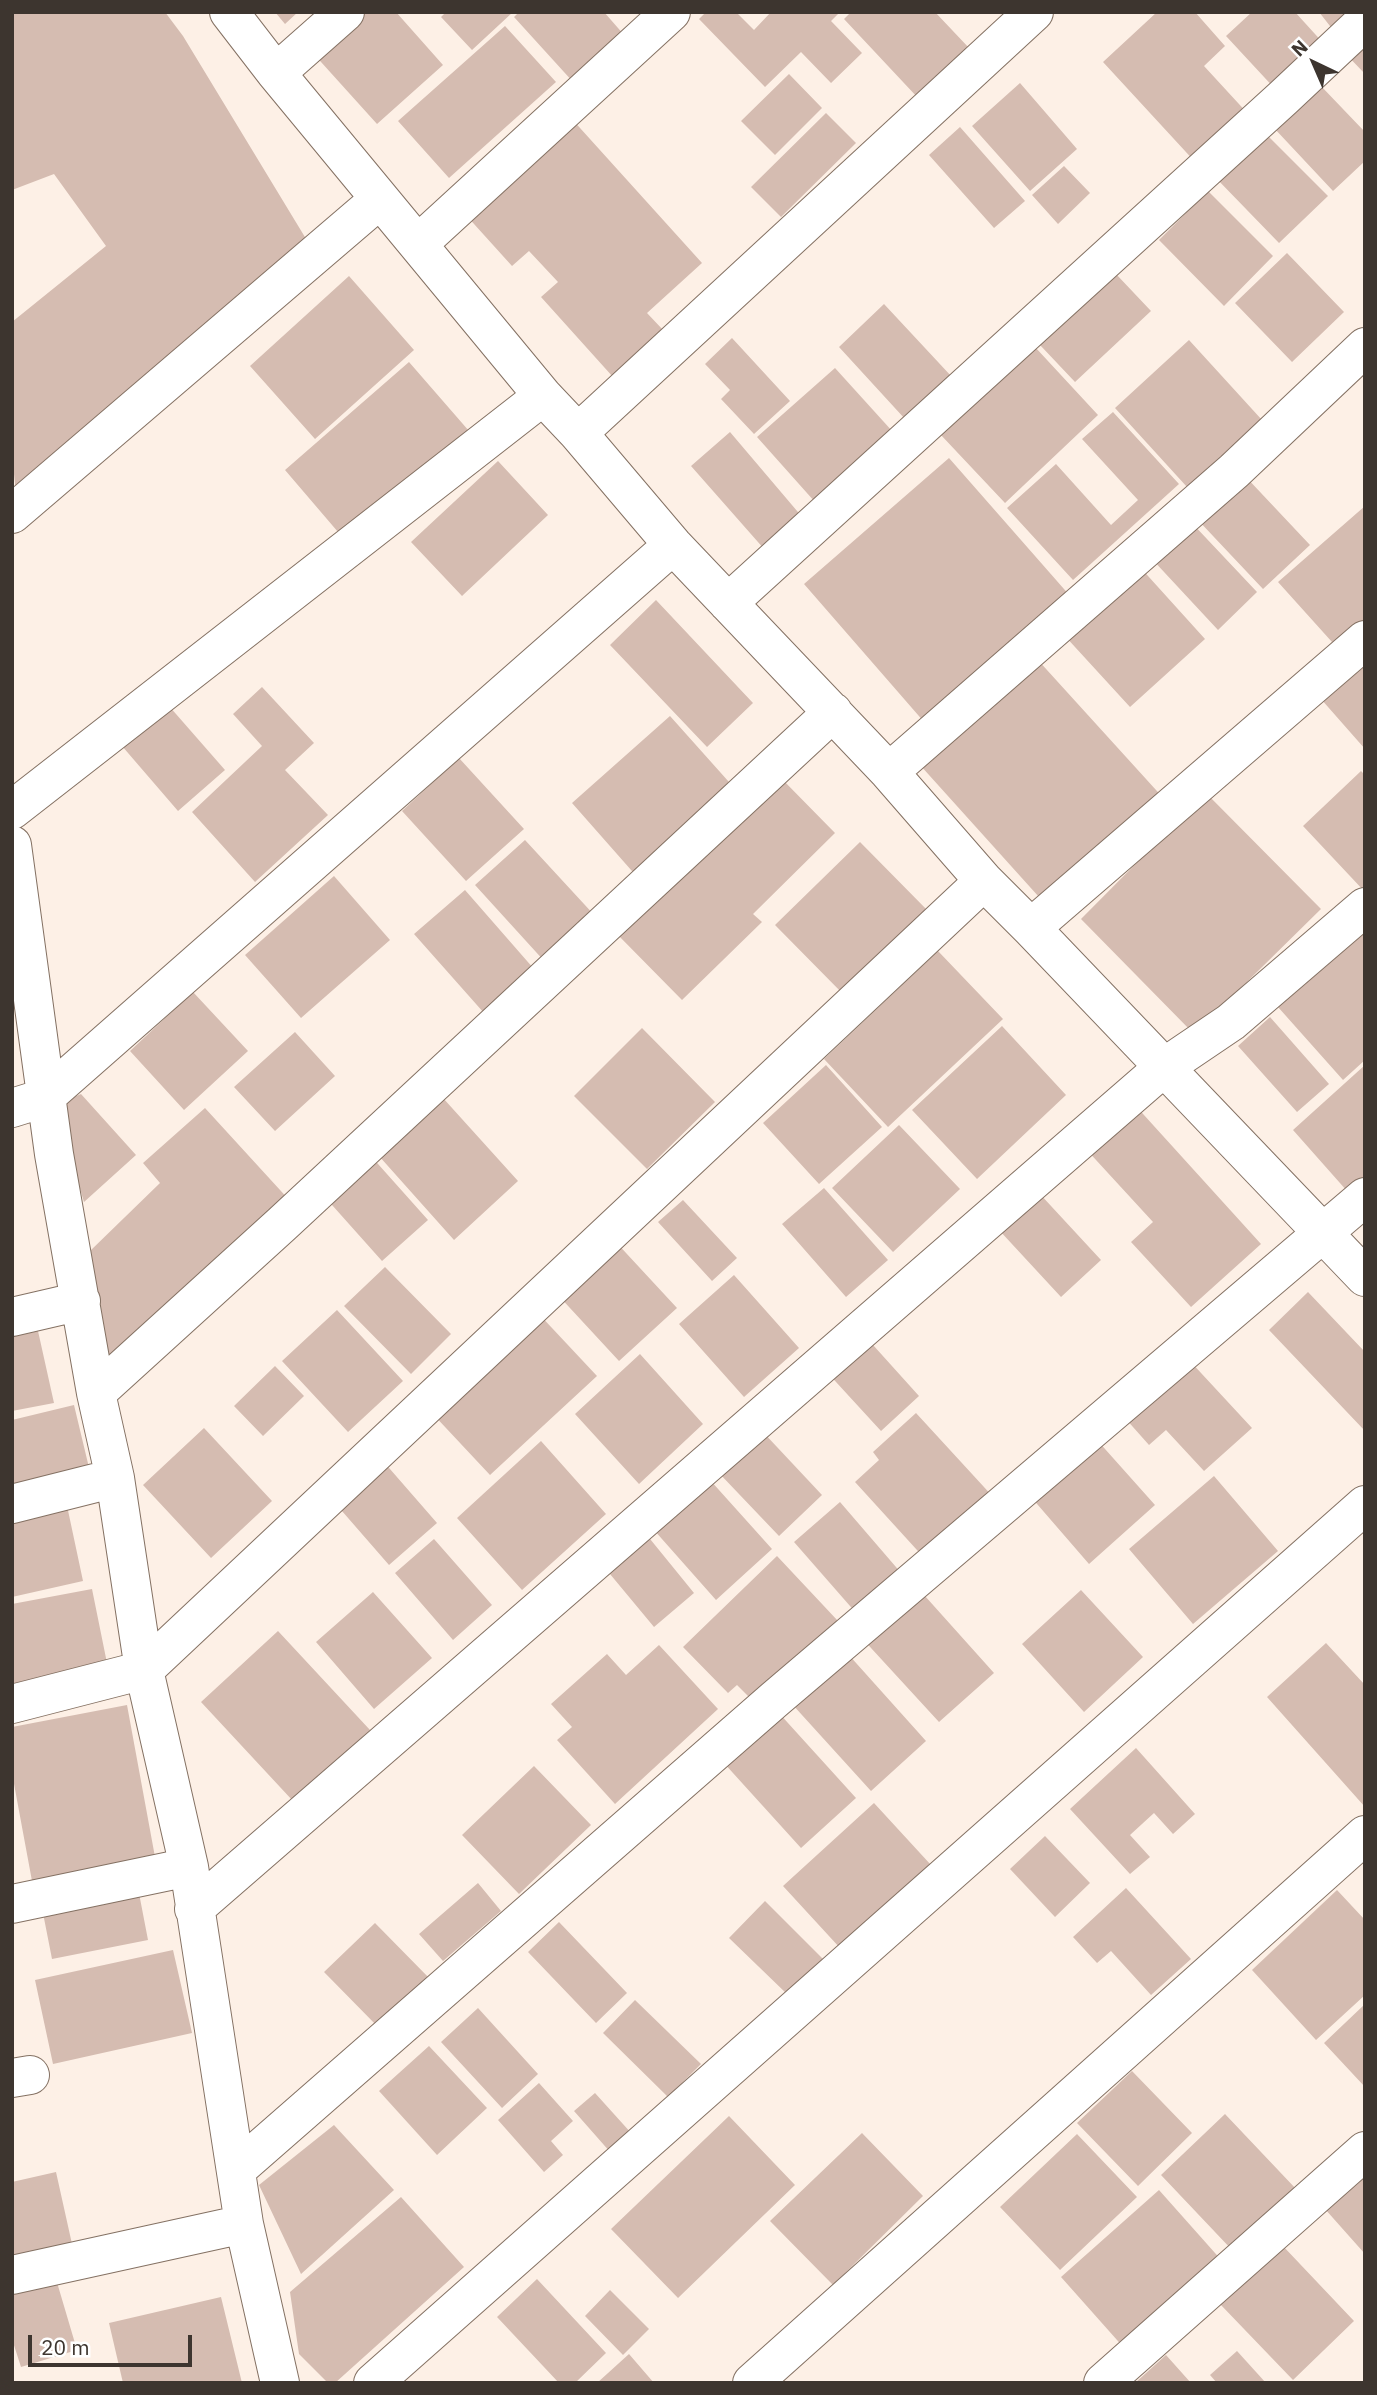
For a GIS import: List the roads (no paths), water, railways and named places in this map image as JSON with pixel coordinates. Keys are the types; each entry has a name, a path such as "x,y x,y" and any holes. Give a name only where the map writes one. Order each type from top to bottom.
{"street":[{"path":"229,12 276,73 543,396 673,545 889,772 984,881 1365,1277"},
{"path":"276,73 345,12"},
{"path":"418,244 671,12"},
{"path":"578,433 1034,12"},
{"path":"728,603 1365,21"},
{"path":"12,514 380,199"},
{"path":"889,772 1234,471 1365,347"},
{"path":"12,810 543,396"},
{"path":"28,1103 673,545"},
{"path":"1031,928 1365,640"},
{"path":"96,1393 282,1224 833,712"},
{"path":"12,845 28,1103 81,1301 96,1393 115,1478 144,1670 189,1867 244,2224 280,2383"},
{"path":"12,1704 144,1670 984,881"},
{"path":"194,1909 1163,1068 1231,1022 1365,906"},
{"path":"236,2170 786,1690 1365,1198"},
{"path":"12,1317 81,1301"},
{"path":"12,1504 115,1478"},
{"path":"373,2383 1365,1505"},
{"path":"752,2383 1365,1835"},
{"path":"12,1904 189,1867"},
{"path":"1103,2383 1365,2151"},
{"path":"12,2275 244,2224"}]}
